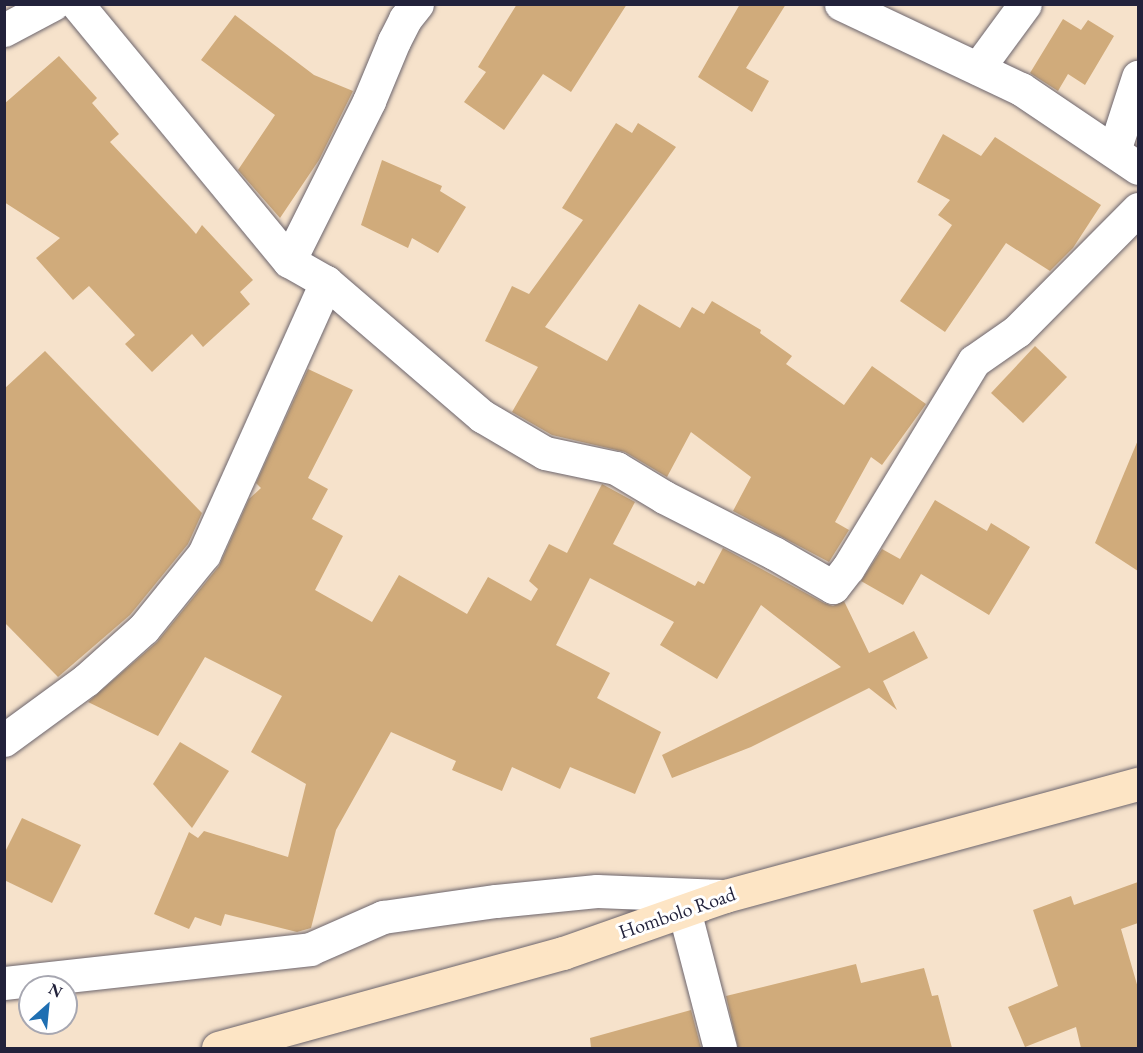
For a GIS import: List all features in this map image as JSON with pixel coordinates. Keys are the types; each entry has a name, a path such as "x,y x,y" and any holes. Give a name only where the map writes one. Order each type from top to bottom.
{"street":[{"path":"4,30 53,4"},
{"path":"77,4 289,261 326,282 482,416 546,453 616,468 664,497 774,553 833,587 848,568 974,361 1017,331 1138,209"},
{"path":"289,261 369,101 394,41 417,4"},
{"path":"841,4 1021,89 1126,160 1138,76"},
{"path":"978,68 1025,4"},
{"path":"4,740 86,680 144,628 204,554 326,282"},
{"name":"Hombolo Road","path":"218,1048 563,952 724,896 1138,784"},
{"path":"9,978 310,949 383,917 496,901 597,891 724,896"},
{"path":"684,910 720,1048"}],"building":[{"path":"517,4 627,4 571,92 543,74 504,130 464,102 486,72 478,67"},
{"path":"740,4 786,4 746,68 769,81 752,112 698,77"},
{"path":"235,15 314,75 353,91 319,160 280,218 238,170 275,115 201,60"},
{"path":"1063,19 1081,30 1088,20 1114,36 1085,85 1068,74 1058,91 1030,73"},
{"path":"59,56 97,98 92,103 119,134 110,142 196,234 202,225 253,280 240,292 250,304 203,347 192,334 152,372 125,344 135,335 89,286 73,300 36,258 60,238 4,202 4,104"},
{"path":"616,123 632,133 638,123 676,147 545,327 607,361 639,304 680,328 692,307 704,314 712,301 761,330 760,333 792,356 786,364 844,405 872,366 926,404 882,465 871,457 835,522 849,530 829,562 733,511 751,477 691,432 667,477 625,452 552,435 512,412 538,367 485,341 512,286 529,294 583,220 562,208"},
{"path":"943,134 981,156 995,137 1101,205 1073,248 1050,271 1006,243 945,332 900,301 952,225 938,215 950,200 917,182"},
{"path":"382,160 442,186 440,191 466,207 438,253 412,238 408,248 361,225"},
{"path":"1035,346 1067,377 1023,423 991,393"},
{"path":"45,351 202,513 188,544 130,615 58,677 4,622 4,389"},
{"path":"308,369 353,390 308,478 328,489 312,519 343,536 315,590 372,622 399,575 467,614 488,577 531,601 538,589 529,581 549,544 567,553 602,484 635,502 613,544 695,586 698,581 704,584 723,548 824,603 833,606 844,601 869,653 914,631 928,658 883,681 897,710 869,688 751,747 672,778 662,755 841,667 761,605 717,679 660,645 674,622 590,578 556,645 610,673 597,698 661,732 635,794 570,767 560,789 512,767 502,791 452,770 456,761 391,732 336,830 311,928 297,932 225,914 221,926 195,917 189,929 154,914 189,832 198,838 204,831 288,857 306,784 251,752 282,696 205,657 158,736 88,702 157,642 219,566 249,499 261,488 256,483"},
{"path":"1138,440 1138,571 1095,543"},
{"path":"935,500 987,531 991,523 1030,547 989,615 921,574 903,605 861,581 882,549 900,559"},
{"path":"180,742 229,771 192,828 153,784"},
{"path":"22,818 81,845 52,903 4,880 4,854"},
{"path":"1138,882 1138,923 1121,929 1138,988 1138,1048 1081,1048 1076,1027 1025,1047 1008,1007 1058,986 1033,910 1071,896 1074,905"},
{"path":"856,964 861,983 924,968 932,996 938,995 952,1048 738,1048 726,996"},
{"path":"691,1010 701,1048 591,1048 590,1038"}]}
